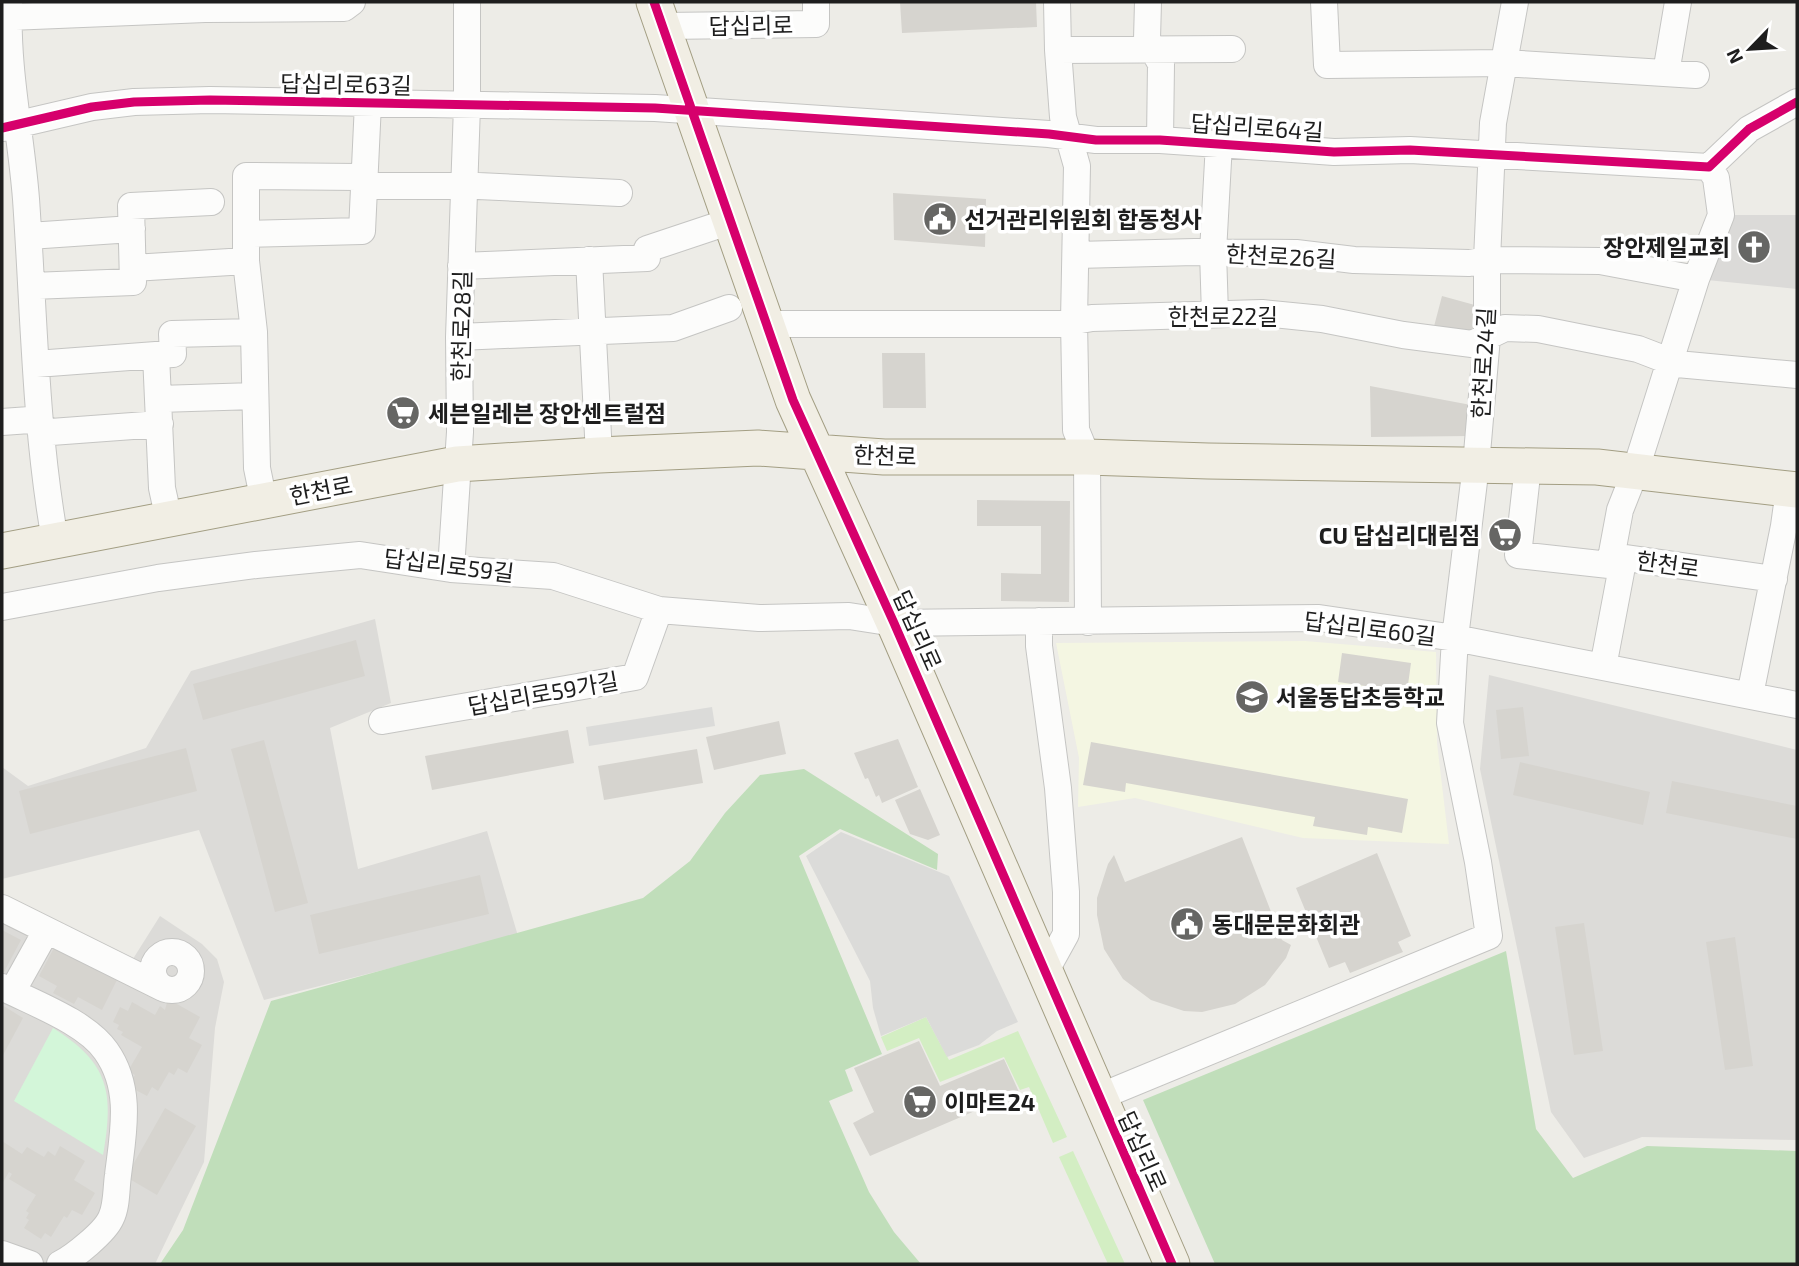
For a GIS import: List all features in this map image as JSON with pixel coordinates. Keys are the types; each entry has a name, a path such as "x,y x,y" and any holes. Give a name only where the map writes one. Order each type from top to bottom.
{"main road":[{"name":"답십리로","path":"659,14 793,400 894,623 1172,1264"},
{"name":"한천로","path":"2,551 457,464 758,448 884,457 1087,457 1597,467 1793,490"}],"street":[{"name":"한천로28길","path":"451,569 460,432 459,337 467,106 467,2"},
{"name":"답십리로","path":"659,14 816,24 816,2"},
{"path":"1057,2 1063,117 1077,166 1074,321 1076,430 1087,457 1088,622"},
{"name":"답십리로64길","path":"1148,2 1147,38 1161,64 1160,140"},
{"path":"1324,2 1326,65 1504,63 1696,75"},
{"name":"한천로24길","path":"1476,466 1487,337 1487,260 1493,122 1515,2"},
{"path":"1666,73 1678,2"},
{"path":"54,540 40,426 23,156 9,125 9,9 348,5"},
{"path":"1058,50 1232,49"},
{"name":"답십리로63길","path":"9,125 92,107 134,102 210,100 692,110"},
{"path":"1635,472 1668,361 1721,215 1716,178 1709,167 1749,129 1797,102"},
{"path":"246,234 362,231 368,103"},
{"name":"답십리로64길","path":"692,110 1049,134 1070,138 1219,143 1334,152 1410,150 1709,167"},
{"path":"1215,314 1213,252 1219,143"},
{"path":"264,502 257,468 254,332 246,261 246,176 358,177 373,187 478,186 619,193"},
{"path":"29,236 211,202"},
{"path":"131,218 133,275"},
{"path":"461,266 647,258 647,249 731,221"},
{"name":"한천로26길","path":"1076,255 1296,253 1354,260 1469,263 1487,260"},
{"path":"589,260 599,455"},
{"path":"1487,260 1600,261 1696,279"},
{"path":"32,286 246,261"},
{"path":"459,337 673,328 729,308"},
{"name":"한천로22길","path":"767,324 1059,324 1092,318 1262,313 1322,319 1472,345 1505,328 1538,329 1638,349 1676,364 1797,375"},
{"path":"36,364 173,354 172,334 254,332"},
{"path":"156,355 162,488 169,520"},
{"path":"2,422 30,420 51,432 256,396"},
{"path":"1455,638 1476,466"},
{"path":"1528,466 1518,555 1609,565 1616,562 1621,572 1603,667"},
{"name":"한천로","path":"1635,472 1620,510 1612,553 1616,562 1626,558 1774,579"},
{"name":"한천로","path":"1750,695 1793,490"},
{"name":"답십리로59길","path":"2,607 158,578 360,555 451,569 553,576 659,610 760,618 849,616 894,623"},
{"name":"답십리로59가길","path":"382,721 635,677 659,610"},
{"name":"답십리로60길","path":"894,623 1319,618 1455,638 1797,705"},
{"path":"1039,621 1039,646 1058,788 1066,892 1066,934 1045,972"},
{"name":"답십리로","path":"1099,1097 1489,936 1478,862 1450,723 1455,638"},
{"path":"2,908 163,988"},
{"path":"46,931 7,989 80,1027 96,1039 107,1051 124,1091 125,1111 111,1219 75,1254 60,1264"},
{"path":"2,1254 30,1264"}],"shaded area":[{"name":"장안제일교회","path":"1722,215 1797,215 1797,289 1697,279"},
{"path":"375,619 391,703 330,728 358,869 487,831 518,936 264,1000 199,830 2,879 2,767 28,786 146,748 191,671"},
{"name":"서울동답초등학교","path":"1305,641 1436,652 1437,743 1449,844 1303,838 1135,798 1078,807 1079,758 1056,643"},
{"path":"1489,675 1797,750 1797,1140 1642,1137 1584,1158 1551,1112 1480,769"},
{"path":"712,707 715,726 589,746 586,727"},
{"path":"841,832 949,876 1018,1022 997,1031 979,1045 947,1057 926,1017 881,1036 873,1008 870,981 806,856"},
{"path":"2,898 131,962 160,916 202,944 217,959 224,982 215,1028 204,1162 155,1264 2,1264"}],"green space":[{"path":"804,769 938,854 937,870 840,829 799,856 882,1054 845,1070 853,1091 829,1101 869,1192 894,1232 921,1264 160,1264 183,1230 271,1001 643,898 690,861 725,813 760,775"},
{"path":"1506,951 1536,1129 1573,1178 1647,1146 1797,1151 1797,1264 1215,1264 1143,1100"},
{"path":"926,1017 949,1060 1018,1031 1067,1137 1053,1143 1029,1087 1020,1090 1004,1057 940,1082 919,1038 887,1051 881,1037"},
{"path":"53,1028 86,1054 103,1081 108,1114 103,1155 14,1101"},
{"path":"1073,1151 1125,1264 1108,1264 1059,1157"}],"building":[{"path":"900,2 1036,2 1037,27 902,33"},
{"name":"선거관리위원회 합동청사","path":"893,193 986,199 985,247 894,240"},
{"path":"1442,296 1482,307 1482,332 1432,334"},
{"path":"882,353 925,353 926,408 883,408"},
{"path":"1370,386 1471,405 1471,436 1371,437"},
{"path":"977,500 1070,501 1069,602 1001,601 1001,573 1041,574 1041,526 977,526"},
{"path":"356,640 365,676 203,720 193,684"},
{"path":"1342,653 1411,663 1407,692 1338,682"},
{"path":"1523,707 1529,756 1501,759 1496,710"},
{"path":"779,721 786,754 714,770 706,737"},
{"path":"568,730 574,763 432,790 425,756"},
{"path":"898,739 918,787 882,803 879,795 876,797 868,778 865,779 854,753"},
{"path":"264,740 308,903 275,912 231,749"},
{"path":"1091,742 1408,799 1402,833 1368,827 1367,835 1313,826 1315,817 1126,783 1125,792 1083,785"},
{"path":"186,748 197,791 30,834 19,791"},
{"path":"697,749 703,783 604,800 598,766"},
{"path":"1520,762 1650,792 1643,825 1513,795"},
{"path":"1672,781 1797,806 1797,839 1666,813"},
{"path":"920,789 940,835 928,840 910,834 895,800"},
{"name":"동대문문화회관","path":"1242,837 1282,940 1291,945 1286,958 1265,985 1235,1004 1202,1012 1184,1011 1151,1000 1123,979 1104,949 1097,915 1097,898 1108,864 1114,855 1125,882"},
{"path":"1377,853 1411,936 1398,942 1403,952 1350,973 1345,962 1329,968 1296,888"},
{"path":"480,875 489,914 319,954 310,915"},
{"path":"1584,923 1603,1051 1574,1055 1555,927"},
{"path":"2,930 21,940 4,972 2,971"},
{"path":"1735,937 1753,1066 1725,1070 1706,942"},
{"path":"55,946 117,980 102,1010 78,997 74,1004 53,993 57,986 39,976"},
{"path":"168,999 200,1017 189,1038 202,1045 187,1073 178,1068 174,1075 169,1072 158,1091 152,1087 147,1096 128,1086 135,1075 128,1071 142,1047 121,1035 123,1032 117,1029 119,1025 113,1022 120,1007 128,1011 132,1002 155,1015 160,1006 165,1010"},
{"path":"2,1005 23,1018 2,1057"},
{"path":"919,1041 940,1086 1004,1059 1019,1092 870,1156 853,1123 874,1112 854,1068"},
{"path":"165,1108 196,1126 157,1195 126,1177"},
{"path":"2,1141 22,1154 27,1147 44,1157 48,1151 55,1156 60,1146 85,1161 74,1180 95,1193 82,1215 72,1210 67,1218 64,1216 51,1237 45,1233 41,1239 24,1228 29,1220 26,1218 29,1213 26,1211 36,1195 9,1179 12,1174 9,1172 2,1184"}],"cycle path":[{"path":"654,2 793,400 894,623 1172,1264"},
{"path":"2,128 92,107 134,102 210,100 655,108 1049,134 1096,140 1160,140 1334,152 1410,150 1709,167 1749,129 1797,102"}],"place":[{"name":"선거관리위원회 합동청사","path":"940,219"},
{"name":"장안제일교회","path":"1754,247"},
{"name":"세븐일레븐 장안센트럴점","path":"403,413"},
{"name":"CU 답십리대림점","path":"1505,535"},
{"name":"서울동답초등학교","path":"1252,697"},
{"name":"동대문문화회관","path":"1187,924"},
{"name":"이마트24","path":"920,1102"}]}
